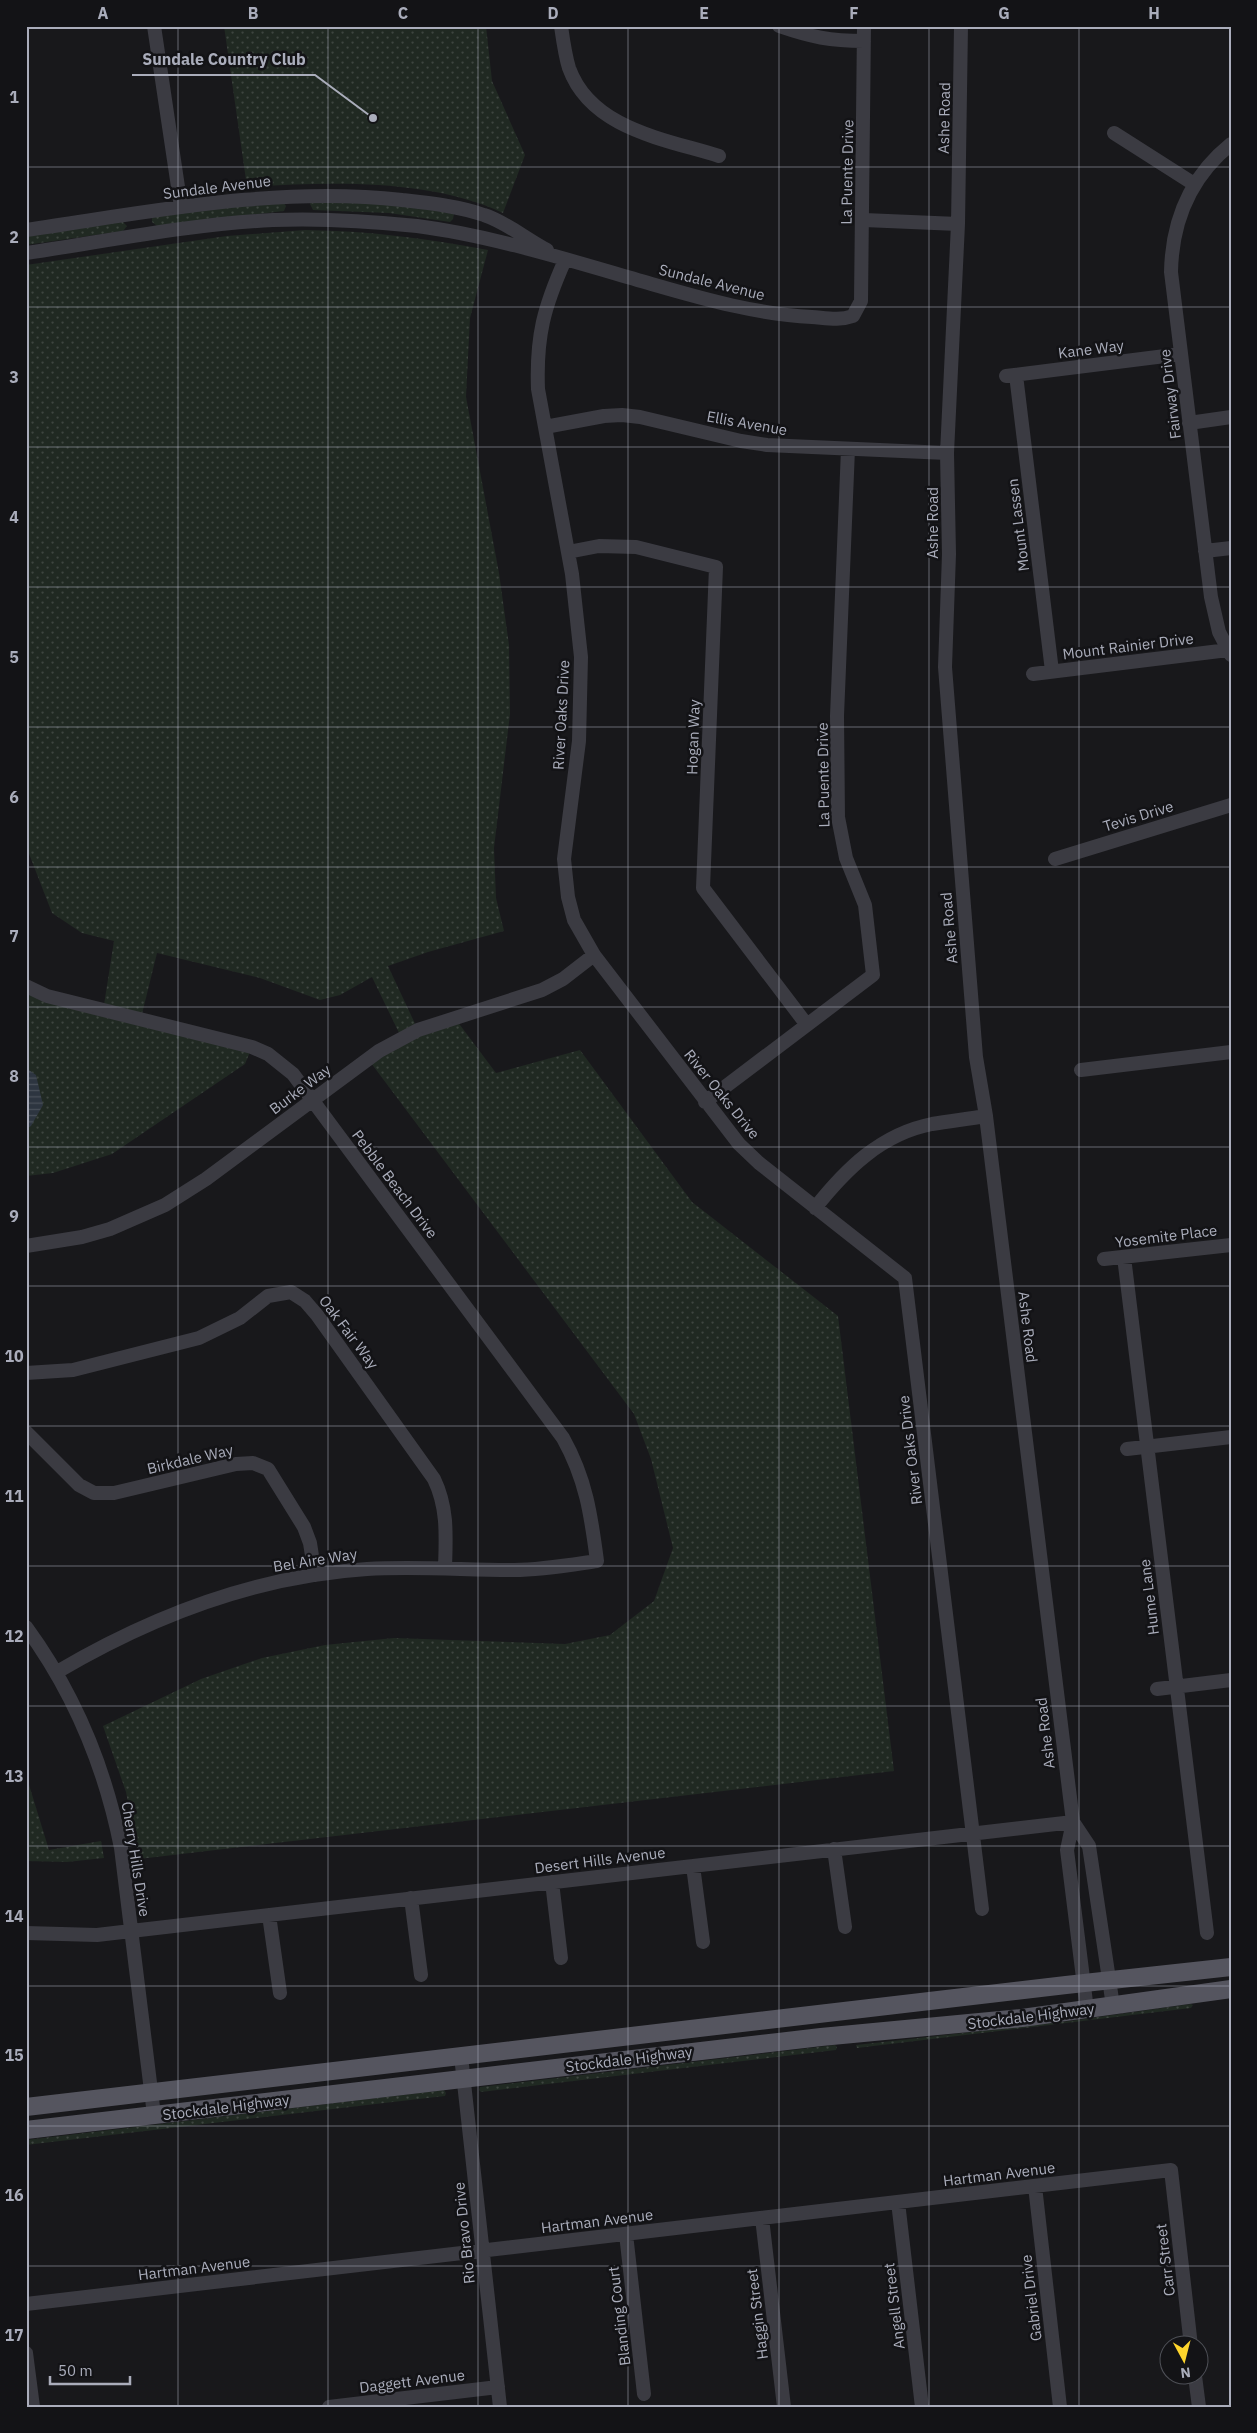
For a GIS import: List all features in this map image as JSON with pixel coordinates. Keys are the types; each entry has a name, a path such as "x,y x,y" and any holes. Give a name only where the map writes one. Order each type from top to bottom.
{"main road":[{"name":"Stockdale Highway","path":"26,2107 1231,1967"},
{"name":"Stockdale Highway","path":"26,2130 821,2037 1087,2010 1231,1989"}],"street":[{"path":"154,26 181,207"},
{"path":"561,26 570,69 577,84 598,109 625,126 719,156"},
{"path":"779,26 816,38 864,41"},
{"name":"La Puente Drive","path":"853,316 861,301 864,220 864,26"},
{"name":"Ashe Road","path":"961,26 958,224 946,454 949,554 945,668 976,1057 986,1116 1073,1822 1067,1850 1087,2010"},
{"path":"1114,133 1194,184"},
{"name":"Fairway Drive","path":"1229,652 1213,610 1171,272 1171,251 1179,213 1194,184 1206,167 1231,144"},
{"path":"300,195 301,219"},
{"name":"Sundale Avenue","path":"26,230 239,199 300,195 373,197 424,203 485,215 565,260"},
{"path":"138,214 142,236"},
{"name":"Sundale Avenue","path":"26,253 235,223 301,219 368,221 457,233 565,260 721,304 789,316 843,320 853,316"},
{"path":"864,220 958,224"},
{"name":"River Oaks Drive","path":"565,260 547,300 538,340 538,389 578,615 581,699 579,741 565,846 564,877 574,920 594,956 739,1144 758,1163 905,1278 982,1909"},
{"name":"Kane Way","path":"1011,375 1181,354"},
{"name":"Mount Lassen","path":"1011,375 1052,671"},
{"name":"Ellis Avenue","path":"545,427 604,416 622,415 640,417 758,444 946,454"},
{"path":"1189,422 1231,417"},
{"name":"La Puente Drive","path":"705,1102 873,975 864,905 846,858 838,817 837,742 848,449"},
{"name":"Hogan Way","path":"568,552 599,546 626,546 716,567 703,888 807,1025"},
{"path":"1205,551 1231,548"},
{"name":"Mount Rainier Drive","path":"1032,674 1229,652"},
{"name":"Tevis Drive","path":"1055,859 1231,805"},
{"name":"Burke Way","path":"26,1246 82,1237 110,1229 165,1205 206,1179 379,1051 402,1038 454,1017 523,998 542,990 594,956"},
{"name":"Pebble Beach Drive","path":"26,986 47,996 252,1047 282,1064 312,1100 563,1438 574,1457 588,1500 597,1561"},
{"path":"1081,1070 1231,1052"},
{"path":"815,1208 854,1164 890,1139 931,1124 986,1116"},
{"name":"Yosemite Place","path":"1104,1259 1231,1245"},
{"name":"Hume Lane","path":"1124,1257 1207,1933"},
{"name":"Oak Fair Way","path":"26,1373 73,1370 198,1338 240,1318 268,1296 291,1292 305,1301 317,1315 434,1479 440,1492 446,1522 445,1568"},
{"name":"Birkdale Way","path":"26,1432 79,1485 94,1493 114,1493 236,1464 253,1463 268,1469 304,1527 310,1543 315,1575"},
{"path":"1127,1449 1231,1437"},
{"name":"Bel Aire Way","path":"57,1672 122,1636 182,1610 225,1595 315,1575 373,1568 515,1570 597,1561"},
{"name":"Cherry Hills Drive","path":"26,1627 57,1672 81,1718 105,1781 121,1848 154,2115"},
{"path":"1157,1689 1231,1680"},
{"name":"Ashe Road","path":"1073,1822 1089,1846 1113,2006"},
{"name":"Desert Hills Avenue","path":"26,1932 97,1934 131,1931 1073,1822"},
{"path":"834,1849 845,1927"},
{"path":"693,1866 703,1942"},
{"path":"552,1882 560,1958"},
{"path":"410,1898 421,1975"},
{"path":"270,1915 280,1993"},
{"name":"Rio Bravo Drive","path":"461,2056 500,2407"},
{"name":"Hartman Avenue","path":"26,2304 1171,2170"},
{"name":"Carr Street","path":"1171,2170 1190,2336"},
{"name":"Gabriel Drive","path":"1035,2186 1060,2407"},
{"name":"Angell Street","path":"898,2202 922,2407"},
{"name":"Haggin Street","path":"762,2218 784,2407"},
{"name":"Blanding Court","path":"626,2234 644,2394"},
{"path":"26,2353 32,2407"},
{"path":"1196,2386 1199,2407"},
{"name":"Daggett Avenue","path":"329,2407 498,2387"}],"shaded area":[{"path":"224,26 486,26 492,81 525,155 503,213 443,193 411,188 344,184 247,187"},
{"path":"282,200 286,206 284,211 157,226 152,222 152,218 158,216"},
{"path":"312,200 393,203 454,214 450,222 389,213 313,210 310,204"},
{"path":"122,221 127,226 123,231 26,245 26,235"},
{"path":"305,230 397,236 488,250 470,318 466,397 499,573 509,645 510,714 494,848 496,898 504,931 428,952 388,966 418,1030 454,1017 496,1073 580,1050 692,1202 838,1316 894,1771 139,1859 126,1792 103,1726 201,1679 262,1658 325,1645 394,1638 565,1644 610,1635 654,1601 673,1548 651,1459 634,1414 368,1059 401,1037 372,977 340,995 320,1000 260,978 157,953 141,1018 252,1047 245,1064 112,1154 53,1173 26,1176 26,987 103,1011 114,941 82,933 52,913 26,846 26,265 227,236"},
{"path":"26,1068 36,1075 43,1105 31,1126 26,1129"},
{"path":"26,1775 49,1850 101,1841 104,1858 67,1862 26,1861"},
{"path":"1193,2005 1191,2008 857,2048 856,2045 1070,2021"},
{"path":"835,2045 837,2047 836,2050 481,2092 479,2090 480,2087"},
{"path":"444,2090 445,2096 26,2145 26,2140"}],"place":[{"name":"Sundale Country Club","path":"373,118"}]}
